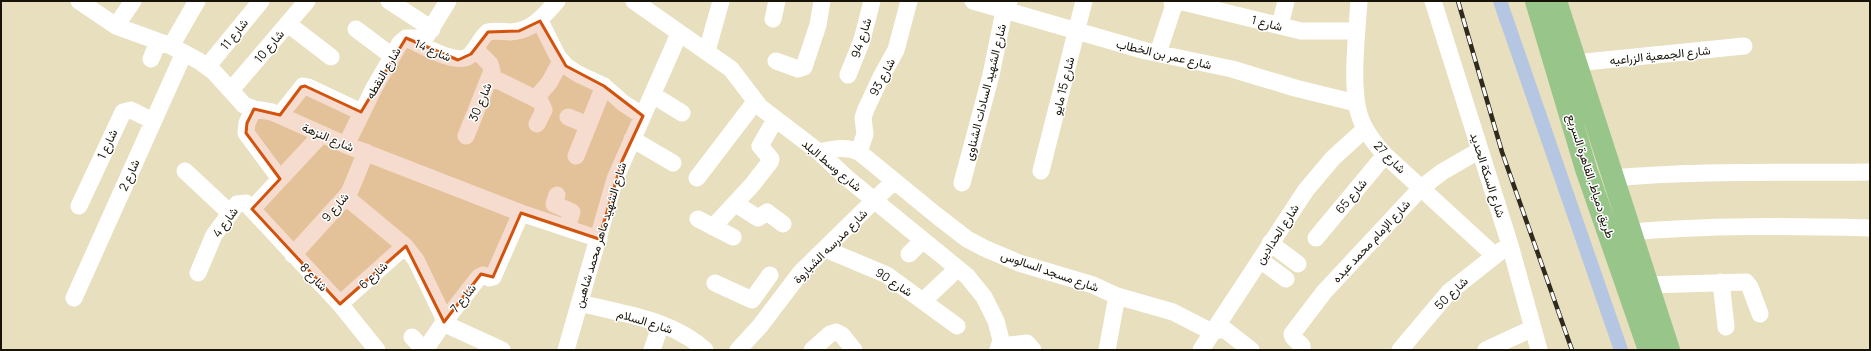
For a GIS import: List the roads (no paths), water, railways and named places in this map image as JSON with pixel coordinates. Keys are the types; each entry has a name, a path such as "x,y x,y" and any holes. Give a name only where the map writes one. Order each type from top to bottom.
{"highway":[{"name":"طريق دمياط, القاهرة السريع","path":"1536,1 1584,161 1649,350"},
{"name":"طريق دمياط, القاهرة السريع","path":"1556,1 1646,284 1669,350"},
{"path":"1584,161 1593,152 1608,162"}],"street":[{"name":"شارع النزهة","path":"79,1 116,26 171,47 207,68 232,90 244,105 254,109 266,109 346,145 521,213 599,239"},
{"path":"151,59 171,47 197,1"},
{"name":"شارع 11","path":"207,68 261,1"},
{"name":"شارع 10","path":"232,90 307,1"},
{"name":"شارع 14","path":"406,38 454,59 463,59 475,49 488,32 519,31 540,21 557,1"},
{"name":"شارع وسط البلد","path":"634,1 731,69 755,102 775,120 819,152 976,286 987,303 1001,337 999,348"},
{"path":"707,51 721,1"},
{"path":"773,19 777,1"},
{"path":"776,61 798,69 804,67 818,26 822,1"},
{"name":"شارع 94","path":"848,75 862,40 872,1"},
{"name":"شارع 93","path":"859,152 865,134 863,118 881,76 896,50 909,1"},
{"name":"شارع عمر بن الخطاب","path":"973,1 1007,6 1076,32 1158,53 1232,69 1295,88 1356,102"},
{"name":"شارع 15 مايو","path":"1041,171 1084,1"},
{"path":"1158,53 1173,8 1172,1"},
{"name":"شارع 1","path":"1179,1 1302,31 1357,31"},
{"path":"1280,26 1286,1"},
{"name":"شارع 27","path":"1359,1 1356,102 1365,129 1374,143 1385,155 1494,255"},
{"name":"شارع السكة الحديد","path":"1433,1 1510,245 1540,350"},
{"path":"116,26 130,2"},
{"path":"391,2 432,28"},
{"name":"شارع النقطه","path":"346,145 361,112 400,43 406,38 424,38 432,28 445,2"},
{"name":"شارع الشهيد السادات الشناوى","path":"962,183 991,75 1007,6"},
{"path":"540,21 561,61 572,71 604,86 623,103 643,116"},
{"path":"288,24 331,57"},
{"path":"356,29 392,56"},
{"name":"شارع الشهيد ماهر محمد شاهين","path":"566,350 616,179 632,139 679,34"},
{"name":"شارع الجمعية الزراعيه","path":"1575,63 1744,46"},
{"name":"شارع 2","path":"74,298 153,121 171,47"},
{"name":"شارع 30","path":"466,136 491,77 492,71 490,64 475,49"},
{"path":"536,98 549,83 561,61"},
{"path":"491,77 536,98 543,105 544,110 537,124"},
{"path":"280,115 303,86 361,112"},
{"path":"576,156 604,86"},
{"path":"653,95 682,113"},
{"path":"697,178 755,102"},
{"path":"254,109 246,123 246,133 280,179"},
{"name":"شارع 1","path":"78,206 123,112 131,110 153,121"},
{"path":"568,117 588,125"},
{"path":"713,227 736,204 770,162 771,159 760,146 775,120"},
{"name":"شارع الحدادين","path":"1201,350 1213,332 1221,307 1260,260 1270,243 1318,176 1333,158 1365,129"},
{"path":"250,207 280,179 322,134"},
{"path":"632,139 673,163"},
{"name":"شارع مسجد السالوس","path":"819,152 841,148 851,148 859,152 967,239 1019,263 1093,285 1117,296 1173,312 1213,332 1224,330 1251,350"},
{"name":"شارع الإمام محمد عبده","path":"1302,350 1302,346 1293,338 1293,333 1324,292 1421,188 1442,172 1480,150"},
{"name":"شارع 9","path":"293,255 346,197 366,152"},
{"name":"شارع 65","path":"1316,238 1385,155"},
{"path":"1608,162 1647,175 1870,172"},
{"path":"185,171 230,213"},
{"name":"شارع مدرسه الشباروة","path":"738,350 769,314 798,275 894,181"},
{"path":"557,195 554,204 572,212 567,228"},
{"path":"346,197 405,246 419,267 442,314 444,322 448,326 502,350"},
{"name":"شارع 4","path":"198,273 214,235 230,213 240,202 250,207"},
{"path":"736,204 758,218 765,212 783,224"},
{"name":"شارع 8","path":"250,207 340,304 377,350"},
{"name":"شارع 7","path":"425,350 444,322 480,276 490,278 493,277 521,213"},
{"path":"698,218 733,237"},
{"path":"1630,232 1679,228 1778,226 1870,228"},
{"path":"909,254 922,241"},
{"path":"1270,243 1298,264"},
{"name":"شارع 50","path":"1400,350 1449,292 1494,255 1510,245"},
{"name":"شارع 6","path":"340,304 405,246"},
{"name":"شارع 90","path":"825,249 879,270 957,326"},
{"path":"1260,260 1286,279"},
{"path":"923,301 957,269"},
{"path":"752,300 770,275"},
{"path":"1646,284 1742,281 1748,284 1760,314"},
{"path":"1721,282 1726,327"},
{"path":"715,283 752,300 769,314"},
{"path":"1107,350 1117,296"},
{"name":"شارع السلام","path":"580,303 661,324 687,336 705,350"},
{"path":"652,350 661,324"},
{"path":"1486,350 1533,328"},
{"path":"812,350 830,334 836,332 842,335 854,350"},
{"path":"412,337 425,350"},
{"path":"999,348 1028,343 1033,350"}],"waterway":[{"path":"1500,1 1621,350"}],"railway":[{"path":"1458,1 1502,152 1572,350"}]}
